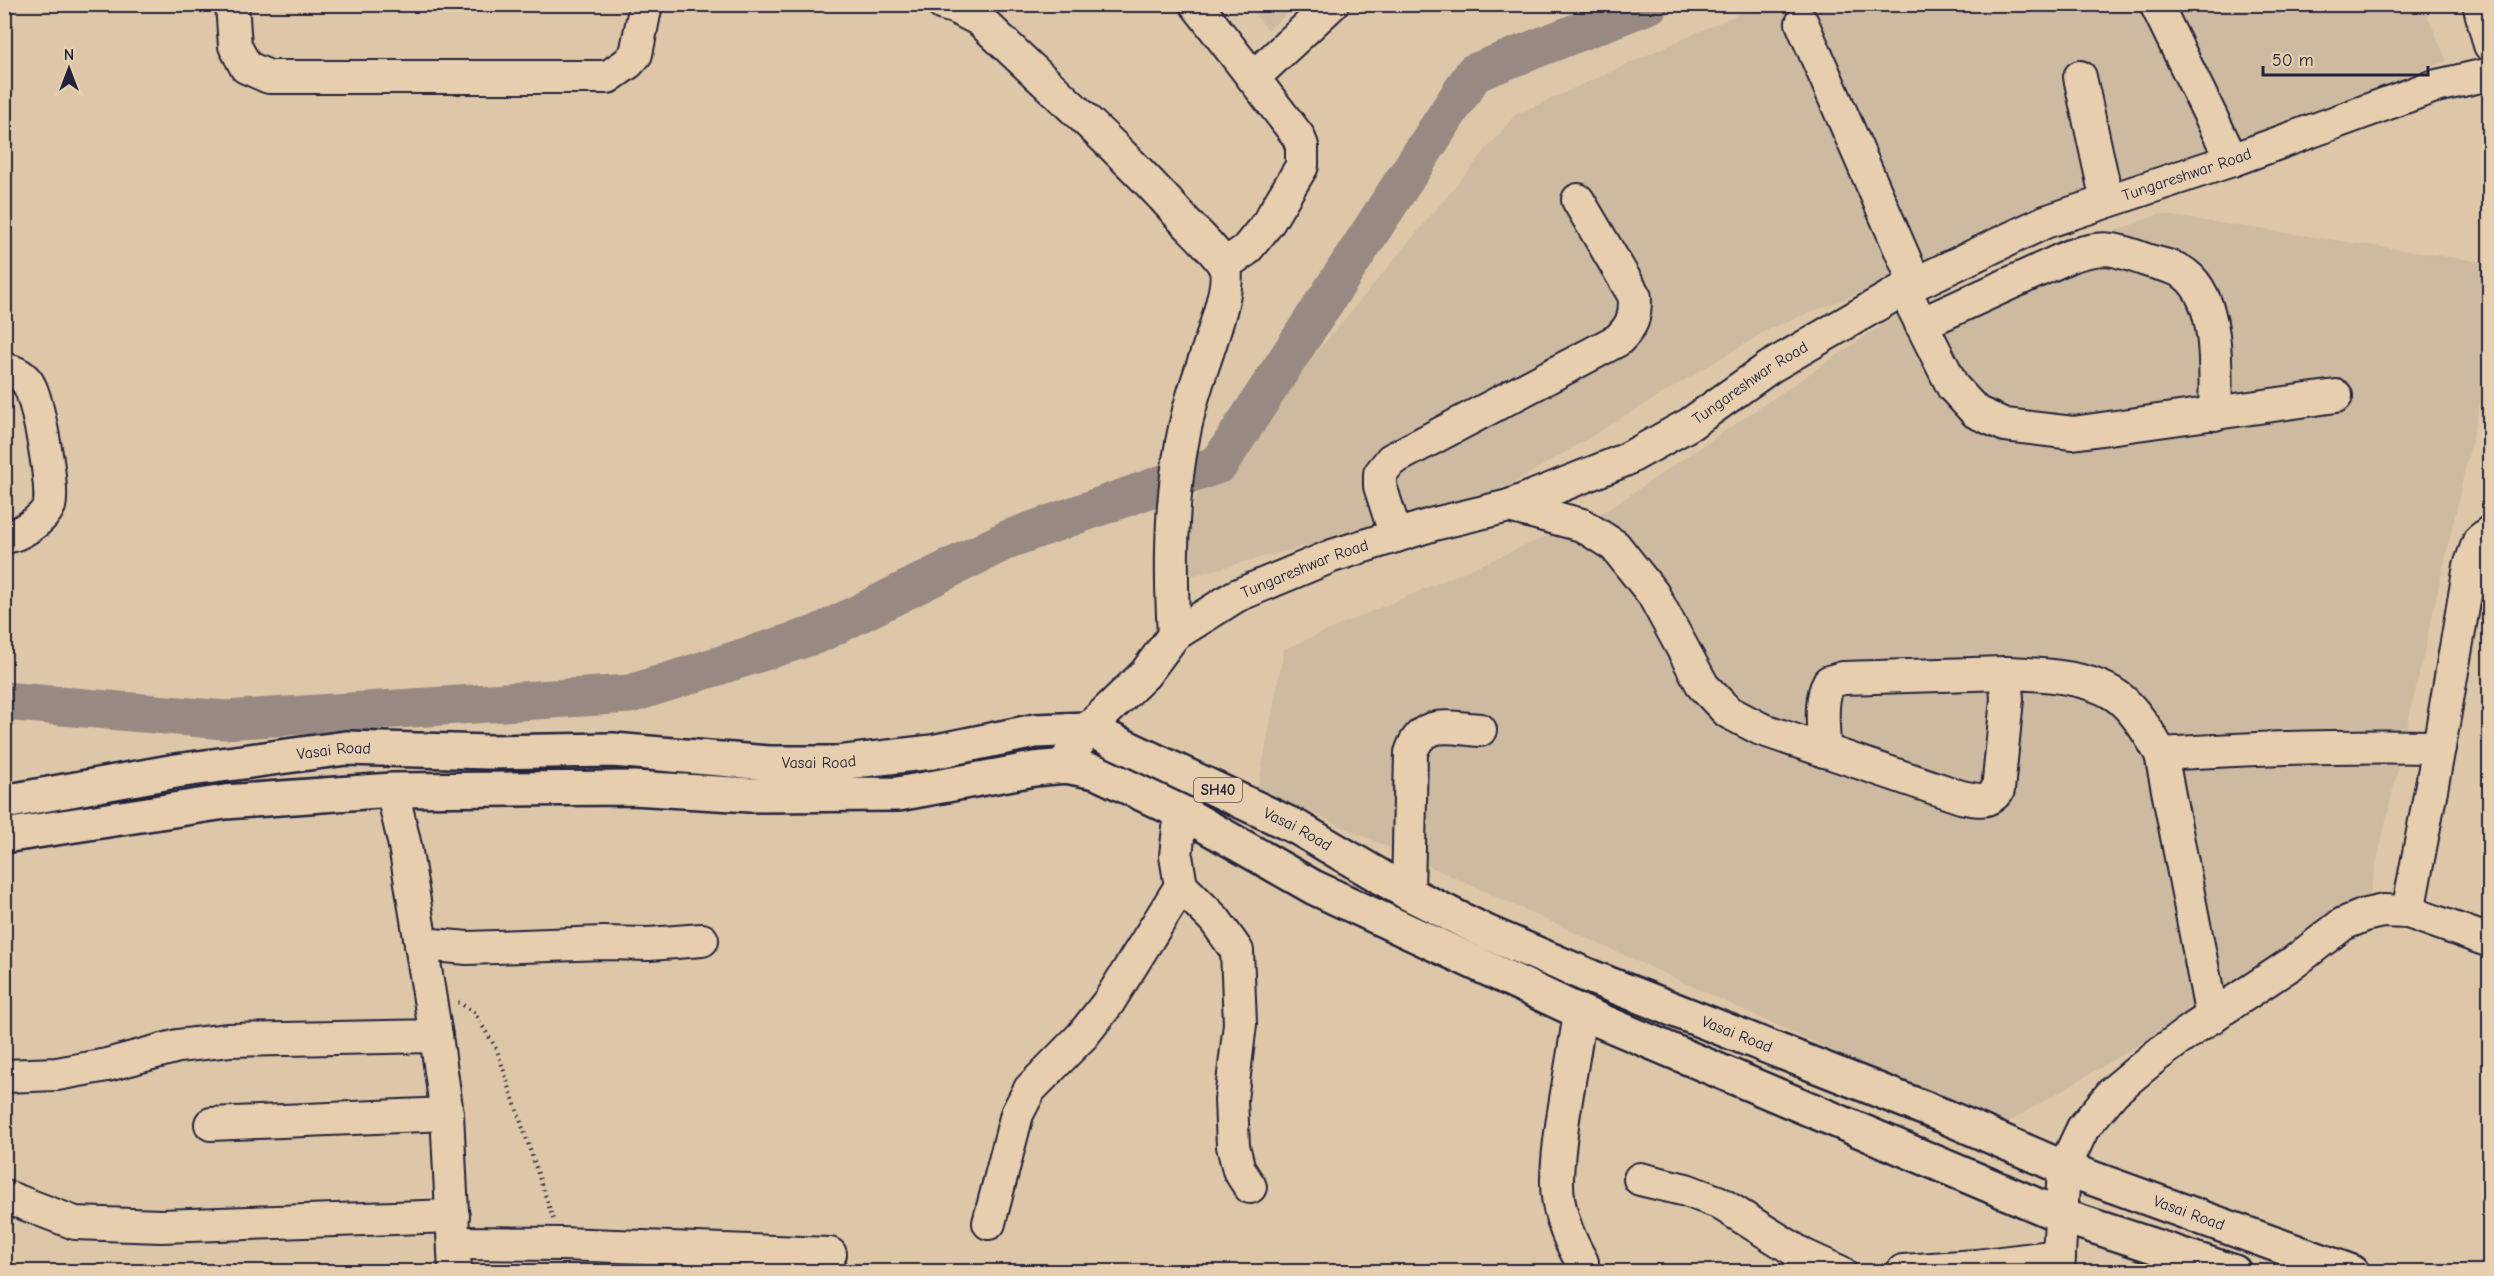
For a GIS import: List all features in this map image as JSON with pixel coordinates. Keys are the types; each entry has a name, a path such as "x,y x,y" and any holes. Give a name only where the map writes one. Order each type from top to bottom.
{"main road":[{"name":"Vasai Road","path":"4,802 176,771 346,748 489,752 613,750 768,763 837,763 932,752 1035,731 1088,729 1298,828 1408,893 1488,933 1591,977 1944,1116 2064,1168 2352,1272"},
{"name":"Vasai Road","path":"4,836 225,802 392,790 633,788 750,795 898,794 1034,769 1062,767 1096,772 1185,814 1313,887 1580,1012 2062,1216 2234,1272"}],"street":[{"path":"232,4 235,46 246,67 269,77 608,77 628,63 636,54 646,4"},
{"path":"943,4 980,20 1156,188 1224,265 1226,284 1221,310 1186,417 1172,527 1170,574 1174,635"},
{"path":"1196,4 1298,136 1302,146 1302,166 1268,223 1246,250 1224,265"},
{"path":"1253,78 1332,4"},
{"path":"2156,4 2232,160"},
{"path":"2480,4 2490,45"},
{"path":"1802,23 1910,286 1921,324 1953,387 1976,412 2005,425 2073,433 2336,396"},
{"name":"Tungareshwar Road","path":"1062,767 1088,729 1145,674 1174,635 1236,596 1332,556 1434,524 1509,506 1625,460 1690,424 1770,367 1910,286 2045,222 2232,160 2432,87 2490,74"},
{"path":"2080,77 2107,201"},
{"path":"1396,536 1380,486 1380,474 1391,460 1618,340 1630,328 1635,313 1635,297 1578,200"},
{"path":"1921,324 2070,256 2093,248 2114,249 2184,273 2204,295 2216,375 2215,414"},
{"path":"4,369 20,374 30,386 36,405 50,485 49,507 16,536 4,537"},
{"path":"1509,506 1582,525 1615,546 1653,594 1703,686 1728,712 1761,729 1824,751 1961,797 1982,801 1993,798 1998,790 2006,711 2005,673"},
{"path":"2408,912 2470,566 2479,541 2490,532"},
{"path":"1824,751 1825,689 1829,682 1843,678 2005,673 2058,677 2092,683 2126,703 2149,733 2161,754 2212,1017"},
{"path":"1408,893 1411,753 1415,740 1424,731 1436,727 1480,730"},
{"path":"2161,754 2276,747 2439,747"},
{"path":"392,790 405,846 447,1113 454,1244"},
{"path":"1185,814 1179,828 1176,856 1181,886 1215,920 1237,951 1240,1024 1231,1100 1233,1146 1239,1170 1250,1187"},
{"path":"989,1223 1017,1114 1030,1089 1082,1036 1108,1003 1181,886"},
{"path":"1903,1271 2058,1264 2064,1168 2083,1128 2114,1091 2157,1056 2294,962 2343,924 2383,910 2408,912 2490,941"},
{"path":"421,944 468,948 604,943 649,944 702,940"},
{"path":"1580,1012 1557,1180 1562,1217 1582,1262"},
{"path":"4,1076 57,1074 108,1065 178,1046 229,1040 436,1036"},
{"path":"211,1124 447,1113"},
{"path":"1640,1179 1686,1190 1718,1202 1803,1255 1840,1272"},
{"path":"4,1196 75,1223 454,1244 562,1244 830,1254"}],"path":[{"path":"427,982 474,1012 497,1050 562,1244"}],"shaded area":[{"path":"1247,5 1297,5 1268,30"},
{"path":"1758,5 2423,5 2447,61 1771,328 1491,497 1175,580 1195,498 1515,115"},
{"path":"2159,214 2489,263 2489,364 2366,910 2000,1127 1258,788 1284,649 1606,511 1897,315"}],"waterway":[{"path":"4,701 225,720 630,694 818,634 1009,539 1219,464 1474,73 1650,4"}]}
